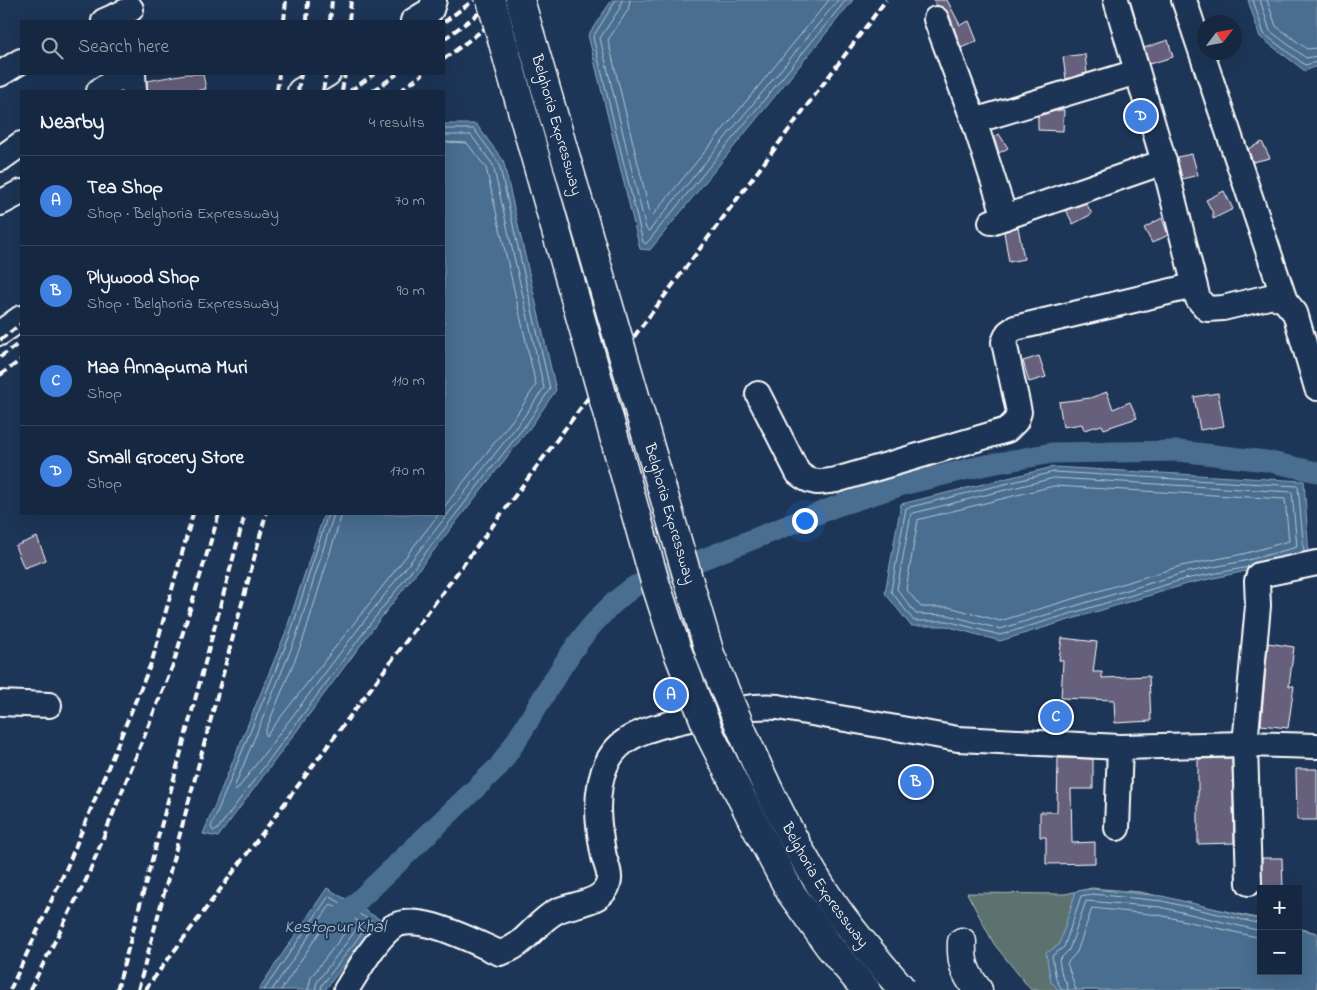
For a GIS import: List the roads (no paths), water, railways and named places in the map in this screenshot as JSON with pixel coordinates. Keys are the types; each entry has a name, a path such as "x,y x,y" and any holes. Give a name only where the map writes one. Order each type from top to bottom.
{"highway":[{"name":"Belghoria Expressway","path":"491,0 655,582 677,650 711,737 791,893 829,946 866,990"},
{"name":"Belghoria Expressway","path":"520,0 710,654 748,747 785,823 815,877 858,938 903,990"},
{"path":"962,942 961,960 965,972 978,990"}],"street":[{"path":"415,20 432,10 434,0"},
{"path":"1116,0 1164,162 1193,286 1198,299 1215,309 1273,296 1285,301"},
{"path":"1184,0 1285,301 1295,313 1317,388"},
{"path":"106,20 131,10"},
{"path":"936,19 974,121 997,220 1164,162"},
{"path":"0,74 20,62"},
{"path":"974,121 1137,72"},
{"path":"101,90 123,75"},
{"path":"133,75 134,90"},
{"path":"302,90 326,75"},
{"path":"0,159 20,145"},
{"path":"0,203 20,193"},
{"path":"758,394 798,473 816,484 836,480 1008,430 1016,421 1019,412 1004,342 1008,334 1015,328 1193,286"},
{"path":"0,333 20,319"},
{"path":"1249,883 1245,744 1258,606 1257,581 1259,575 1317,563"},
{"path":"0,703 49,705"},
{"path":"346,990 368,956 392,927 413,921 432,925 500,953 511,950 524,941 556,911 595,898 604,890 609,879 602,846 598,810 600,783 606,762 617,747 646,728 757,705 778,707 958,739 1120,747 1245,744 1317,746"},
{"path":"1117,828 1120,747"}],"water":[{"path":"612,0 853,0 650,250 640,249 588,35"},
{"path":"1248,0 1317,0 1317,66 1305,71 1260,37"},
{"path":"445,124 476,124 503,160 556,390 532,425 377,623 218,837 203,834 285,634 324,515 445,515"},
{"path":"1053,467 1304,481 1309,557 1187,584 1000,641 946,626 911,626 885,593 901,504"},
{"name":"Kestopur Khal","path":"327,888 379,919 325,990 258,990"},
{"path":"1092,889 1162,896 1257,919 1257,975 1302,975 1302,930 1317,933 1317,990 1059,990 1051,982 1046,953 1059,945 1076,891"}],"waterway":[{"path":"333,925 499,766 576,646 593,624 635,586 837,506 906,484 981,466 1052,453 1179,451 1266,461 1317,472"}],"railway":[{"path":"284,20 286,0"},
{"path":"307,20 308,0"},
{"path":"330,20 332,0"},
{"path":"349,20 351,0"},
{"path":"445,21 474,0"},
{"path":"445,38 497,0"},
{"path":"445,58 523,0"},
{"path":"145,990 886,0"},
{"path":"277,90 279,75"},
{"path":"298,90 301,75"},
{"path":"323,90 326,75"},
{"path":"342,90 345,75"},
{"path":"351,90 373,75"},
{"path":"374,90 396,75"},
{"path":"401,90 422,75"},
{"path":"0,340 20,325"},
{"path":"0,357 20,343"},
{"path":"0,375 20,361"},
{"path":"10,990 67,867 152,661 193,515"},
{"path":"30,990 87,878 173,665 219,515"},
{"path":"117,990 245,515"},
{"path":"138,990 266,515"}],"place":[{"name":"Small Grocery Store","path":"1141,116"},
{"name":"Tea Shop","path":"671,695"},
{"name":"Maa Annapurna Muri","path":"1056,717"},
{"name":"Plywood Shop","path":"916,782"}]}
